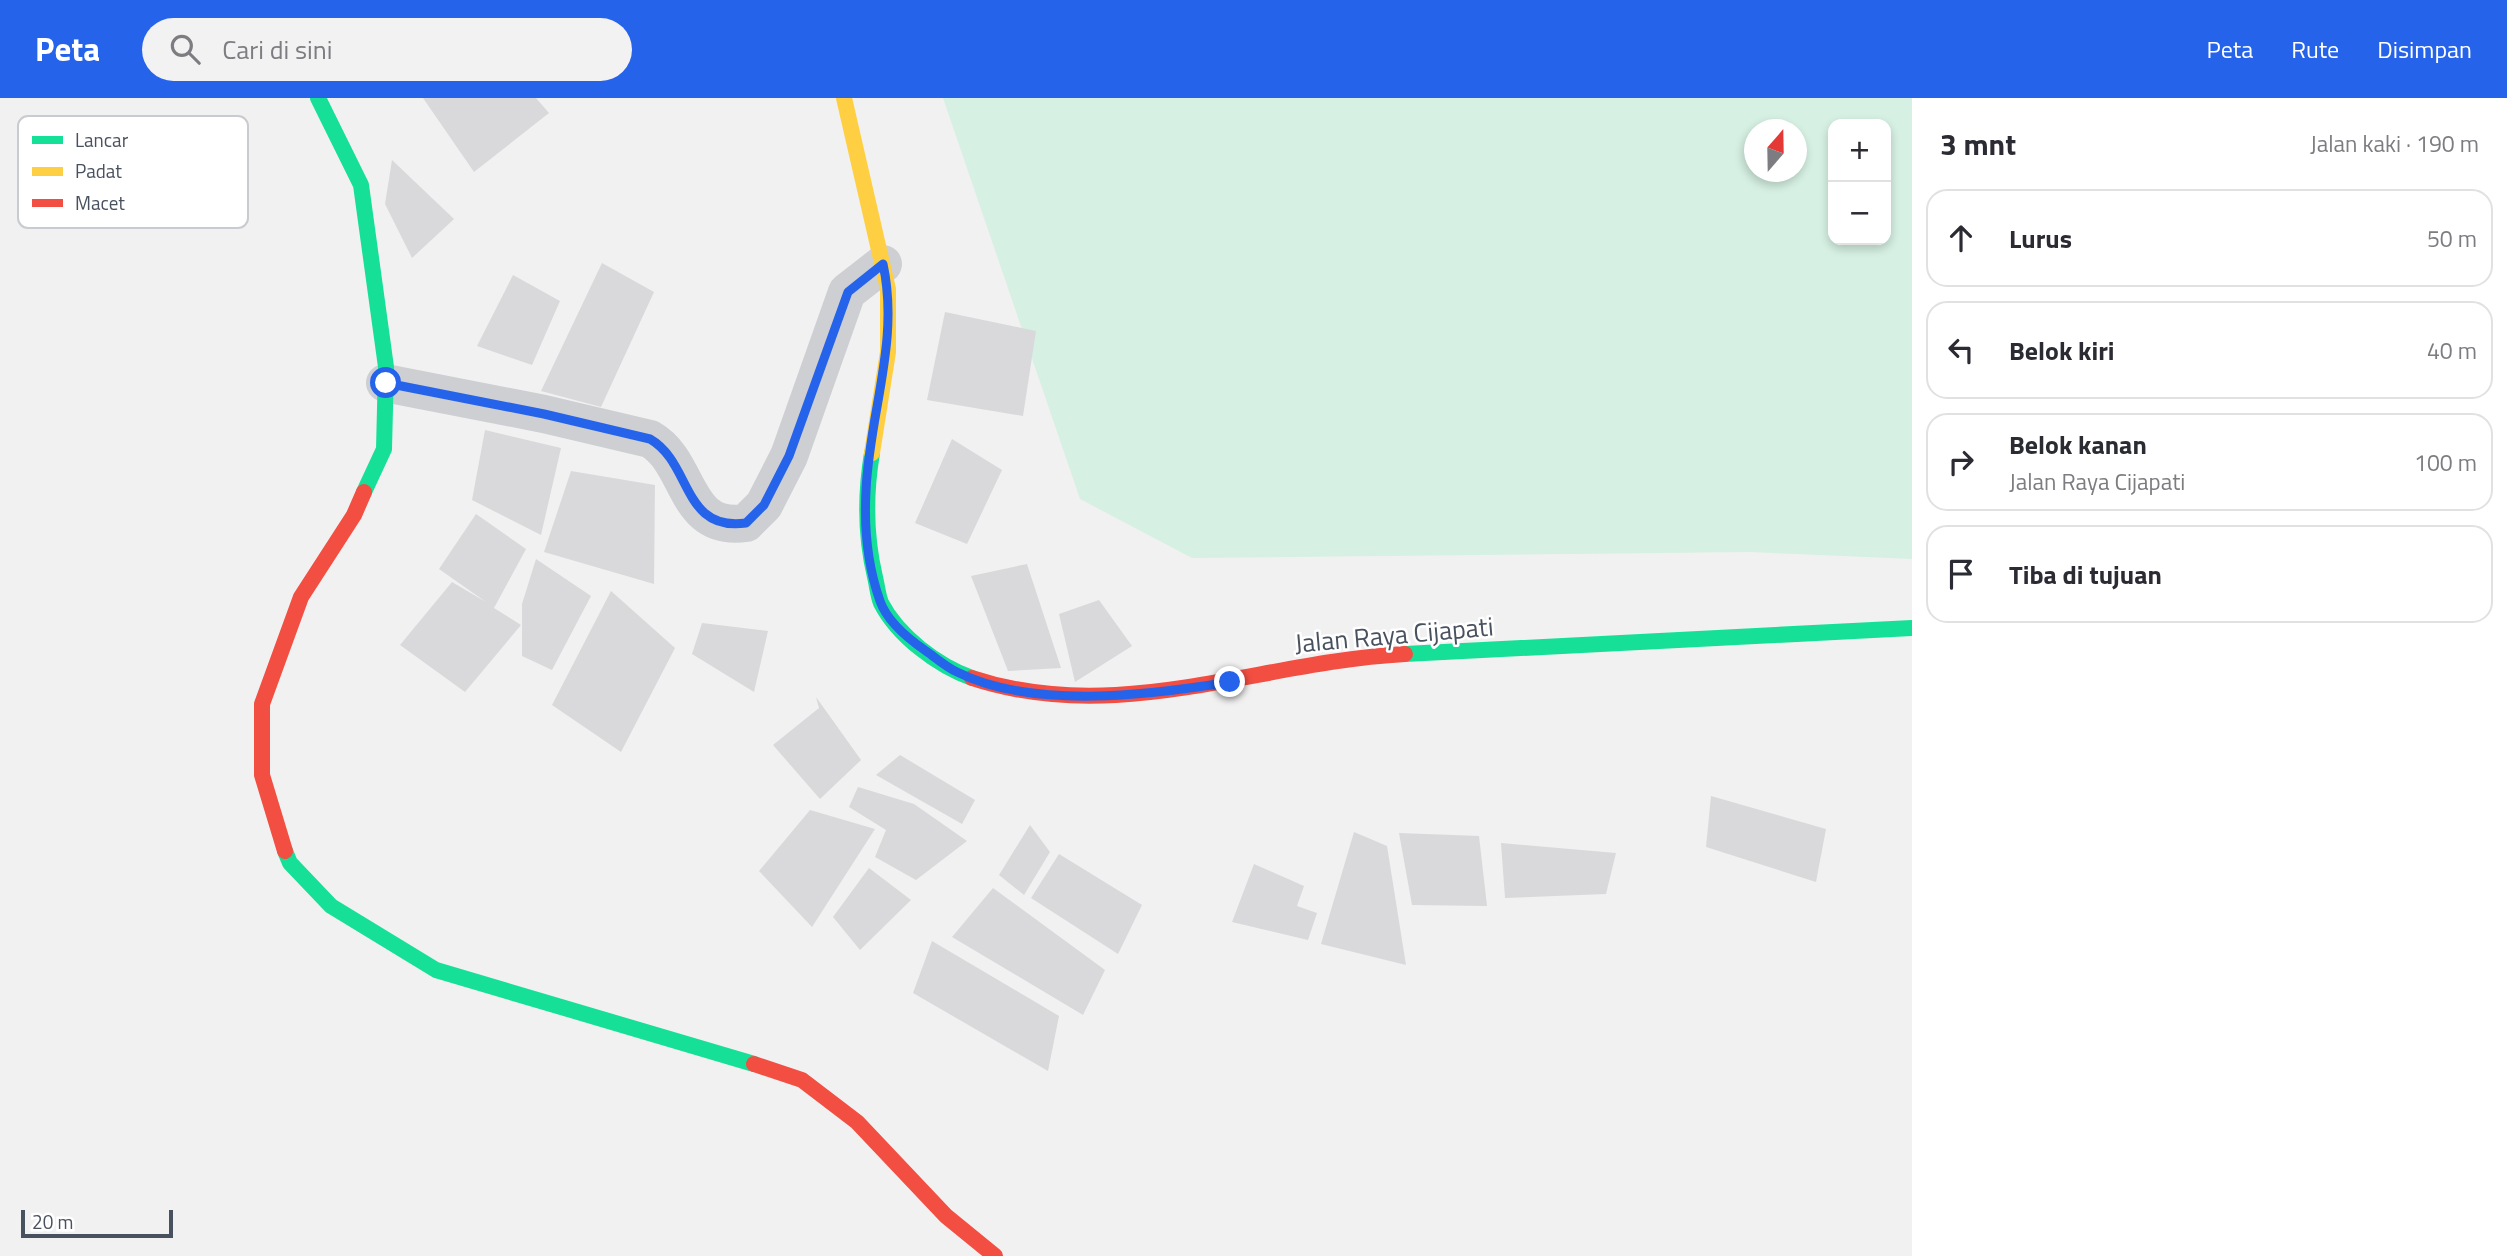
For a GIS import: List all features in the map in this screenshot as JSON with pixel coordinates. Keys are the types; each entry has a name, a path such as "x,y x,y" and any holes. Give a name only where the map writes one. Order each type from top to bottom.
{"street":[{"path":"318,98 361,185 386,383 384,449 354,515 301,597 262,704 262,775 273,819 290,863 331,906 436,970 583,1015 697,1045 802,1080 857,1122 946,1216 995,1256"},
{"name":"Jalan Raya Cijapati","path":"844,98 888,289 888,352 866,490 868,548 881,604 910,640 958,673 1006,688 1060,695 1163,693 1356,657 1912,628"},
{"path":"386,383 544,414 650,439 663,446 702,511 715,522 746,523 764,505 789,456 848,292 883,264"}],"green space":[{"path":"943,98 1912,98 1912,559 1750,552 1192,558 1080,499"}],"building":[{"path":"423,98 536,98 549,113 474,172"},
{"path":"392,160 454,219 412,258 385,204"},
{"path":"602,263 654,292 601,407 541,391"},
{"path":"513,275 560,301 532,365 477,346"},
{"path":"945,312 1036,331 1023,416 927,400"},
{"path":"485,430 561,448 541,535 472,500"},
{"path":"952,439 1002,470 967,544 915,523"},
{"path":"571,471 655,485 654,584 544,552"},
{"path":"476,514 526,549 494,608 521,625 465,692 400,645 452,582 486,602 439,569"},
{"path":"536,559 591,596 552,670 522,656 522,604"},
{"path":"1027,564 1061,668 1008,671 971,576"},
{"path":"611,591 675,648 621,752 552,705"},
{"path":"1099,600 1132,646 1075,682 1059,614"},
{"path":"702,623 768,631 754,692 692,654"},
{"path":"816,697 861,760 820,799 773,745 819,708"},
{"path":"900,755 975,800 962,824 876,775"},
{"path":"858,787 914,804 967,841 916,880 875,857 886,830 849,807"},
{"path":"1711,796 1826,829 1816,882 1706,847"},
{"path":"810,810 875,829 812,927 759,871"},
{"path":"1030,825 1050,852 1024,895 999,875"},
{"path":"1354,832 1387,846 1406,965 1321,944"},
{"path":"1399,833 1479,836 1487,906 1412,905"},
{"path":"1501,843 1616,853 1606,894 1505,898"},
{"path":"1059,854 1142,905 1118,954 1031,898"},
{"path":"1254,864 1304,886 1297,906 1317,913 1308,940 1232,922"},
{"path":"869,868 911,900 860,950 833,917"},
{"path":"993,888 1105,970 1083,1015 952,937"},
{"path":"932,941 1059,1016 1048,1071 913,993"}],"traffic: fast":[{"path":"318,98 361,185 386,367 384,449 364,492"},
{"path":"872,453 867,500 868,530 881,603 898,627 920,648 946,666 972,678"},
{"path":"1405,654 1912,628"},
{"path":"285,851 290,863 331,906 436,970 754,1064"}],"traffic: slow":[{"path":"844,98 888,289 888,352 872,453"}],"traffic: jam":[{"path":"285,851 262,775 262,704 301,597 354,515 364,492"},
{"path":"972,678 1026,691 1080,696 1134,694 1350,659 1405,654"},
{"path":"754,1064 802,1080 857,1122 946,1216 995,1256"}],"route":[{"path":"386,383 544,414 650,439 663,446 702,511 715,522 732,525 746,523 764,505 789,456 848,292 883,264 888,289 888,352 866,490 868,548 881,604 910,640 958,673 1006,688 1060,695 1163,693 1230,682"}]}
